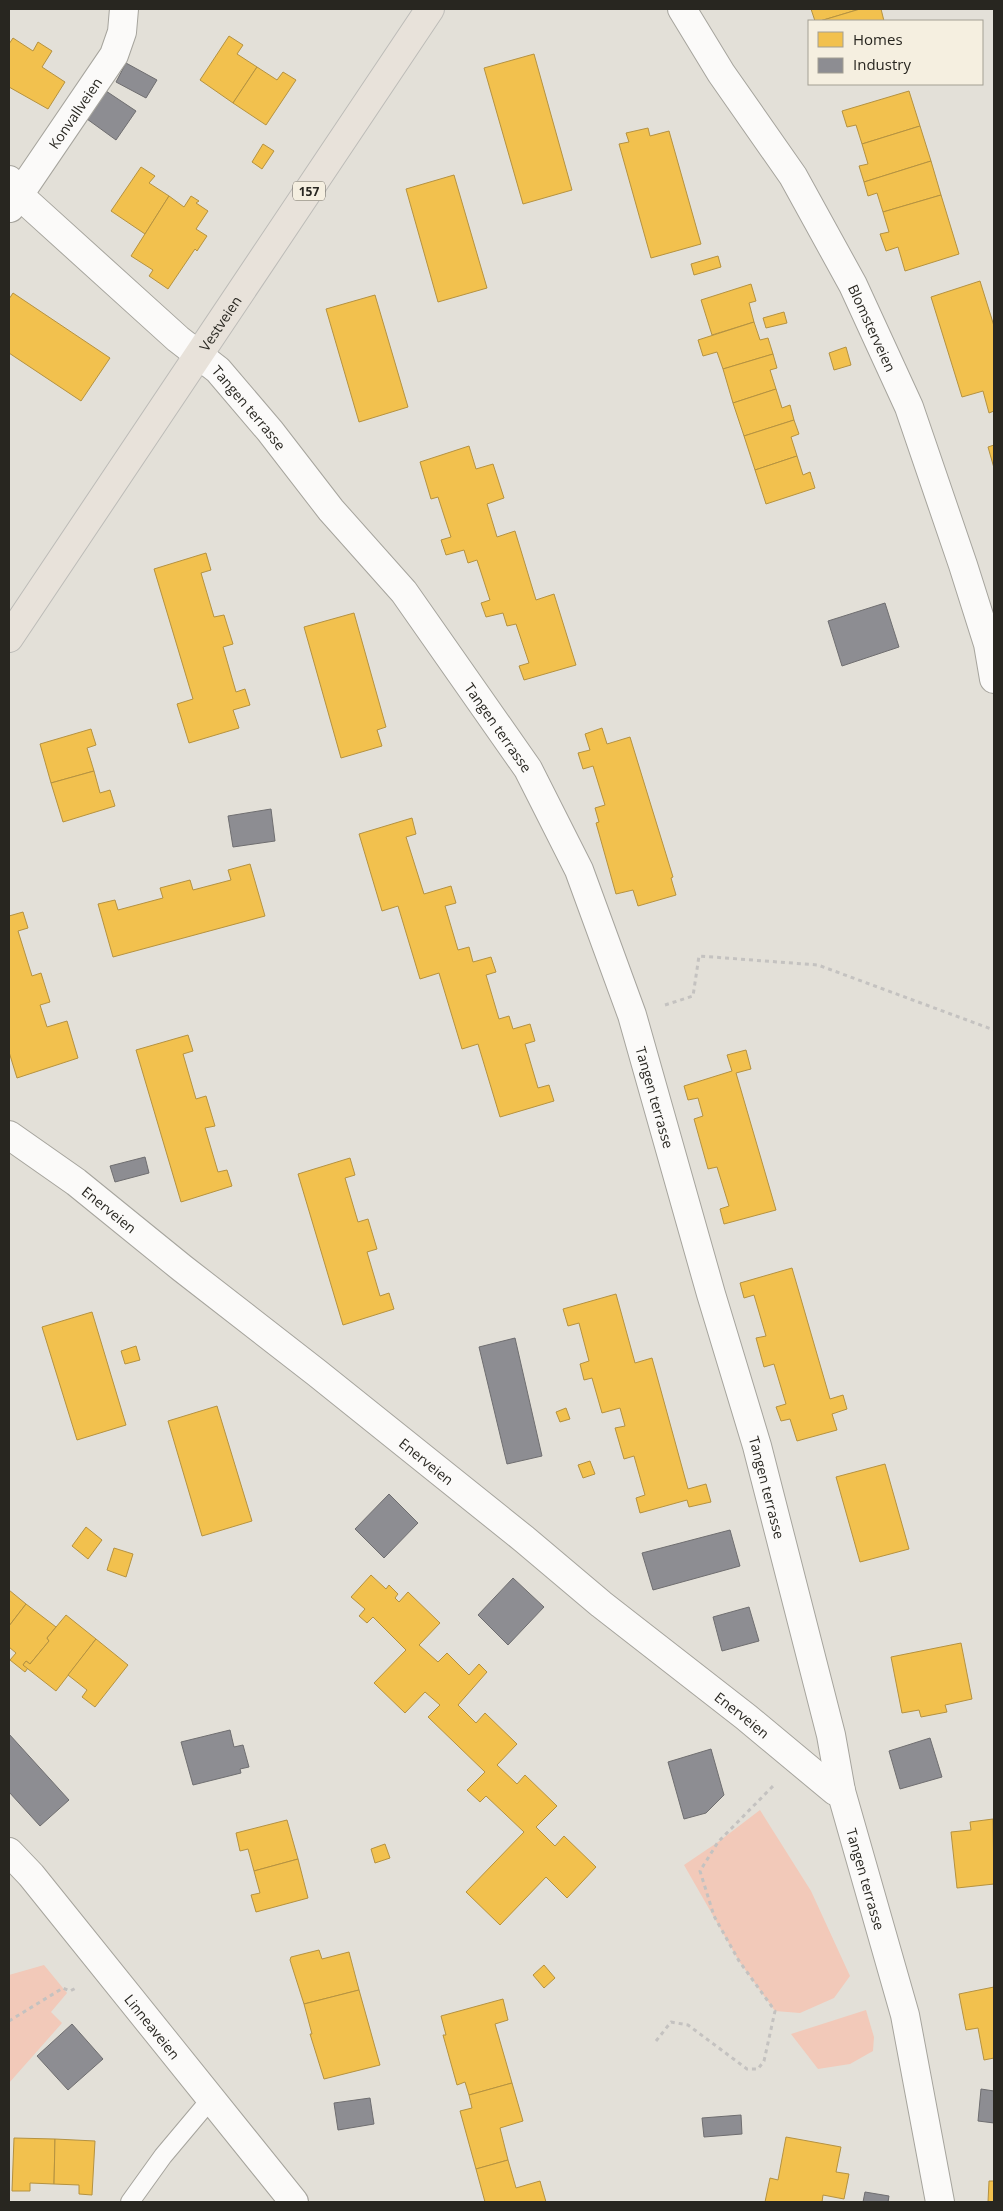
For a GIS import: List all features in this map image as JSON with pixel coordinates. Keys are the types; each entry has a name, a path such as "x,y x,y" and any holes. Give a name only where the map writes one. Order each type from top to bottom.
{"main road":[{"name":"Vestveien","path":"9,638 430,9"}],"street":[{"name":"Konvallveien","path":"12,195 114,55 122,32 124,9"},
{"name":"Blomsterveien","path":"682,9 722,72 793,176 853,285 909,407 991,643 994,679"},
{"name":"Tangen terrasse","path":"12,195 178,339 218,370 270,430 332,510 404,592 528,770 579,870 632,1015 756,1446 831,1735 841,1791 905,2015 940,2202"},
{"name":"Enerveien","path":"9,1135 76,1182 835,1791 841,1791"},
{"name":"Linneaveien","path":"9,1852 31,1875 210,2100 294,2202"}],"lane":[{"path":"130,2202 163,2156 210,2100"}],"path":[{"path":"632,1015 693,996 699,956 818,966 994,1030"},
{"path":"656,2041 671,2022 688,2025 747,2069 758,2069 764,2061 775,2011 739,1961 714,1916 700,1871 718,1842 799,1761"},
{"path":"9,2021 63,1988 70,1991 106,1969"}],"shaded area":[{"path":"760,1810 811,1891 850,1976 834,1998 800,2013 775,2011 739,1961 684,1865"},
{"path":"44,1965 67,1993 51,2012 62,2023 9,2083 9,1975"},
{"path":"866,2010 874,2037 873,2051 850,2064 818,2069 791,2034"}],"building: Homes":[{"path":"811,9 860,9 823,20 815,20"},
{"path":"860,9 881,9 884,20 823,20"},
{"path":"229,36 243,45 237,54 257,67 233,103 200,80"},
{"path":"13,38 33,51 38,42 52,51 42,67 65,82 48,109 9,87 9,44"},
{"path":"534,54 572,190 523,204 484,68"},
{"path":"257,67 277,80 283,72 296,80 266,125 233,103"},
{"path":"909,91 920,126 862,144 856,125 847,127 842,111"},
{"path":"920,126 931,161 864,182 859,166 868,164 862,144"},
{"path":"648,128 650,136 669,131 701,244 651,258 619,144 629,142 626,133"},
{"path":"263,144 274,151 262,169 252,162"},
{"path":"931,161 941,195 883,212 877,193 868,196 864,182"},
{"path":"141,167 155,176 149,183 169,196 145,234 111,211"},
{"path":"454,175 487,288 438,302 406,189"},
{"path":"941,195 959,254 905,271 898,247 886,251 880,234 889,232 883,212"},
{"path":"169,196 184,207 191,196 199,201 196,203 208,211 196,229 207,236 197,251 195,249 168,289 149,276 153,270 131,256"},
{"path":"718,256 721,267 694,275 691,264"},
{"path":"980,281 994,326 994,411 989,413 983,391 962,397 931,297"},
{"path":"751,284 756,301 749,303 754,322 712,335 701,300"},
{"path":"13,293 110,358 81,401 9,353 9,299"},
{"path":"375,295 408,407 359,422 326,309"},
{"path":"784,312 787,323 766,328 763,318"},
{"path":"754,322 760,340 768,338 773,354 723,369 717,352 703,356 698,340"},
{"path":"846,347 851,365 834,370 829,353"},
{"path":"773,354 777,368 770,370 776,389 733,403 723,369"},
{"path":"776,389 782,408 790,405 794,420 744,436 733,403"},
{"path":"794,420 799,434 791,437 797,456 755,470 744,436"},
{"path":"994,445 994,468 988,447"},
{"path":"469,446 476,469 493,464 504,498 487,504 497,537 515,531 536,600 554,594 576,665 524,680 519,666 529,663 516,624 507,626 503,613 486,617 481,603 490,600 477,560 468,563 464,550 446,555 441,540 451,537 438,497 431,499 420,462"},
{"path":"797,456 803,475 810,472 815,488 766,504 755,470"},
{"path":"206,553 211,570 201,573 214,617 224,615 233,644 223,647 236,692 245,689 250,705 233,710 239,728 189,743 177,704 193,699 154,569"},
{"path":"354,613 386,727 377,730 382,746 341,758 304,627"},
{"path":"602,728 607,744 630,737 673,877 671,878 676,895 638,906 633,890 616,894 596,823 599,822 595,808 605,805 593,766 583,769 578,753 590,750 585,734"},
{"path":"91,729 96,745 87,748 94,771 51,783 40,744"},
{"path":"94,771 100,793 110,790 115,806 63,822 51,783"},
{"path":"412,818 416,834 406,837 424,894 451,886 456,903 445,906 458,950 469,947 473,962 491,957 496,972 486,975 499,1019 509,1016 513,1029 530,1024 535,1041 525,1044 538,1088 549,1085 554,1101 500,1117 478,1044 462,1049 439,973 420,979 398,906 382,911 359,834"},
{"path":"250,864 265,916 113,957 98,904 115,900 118,910 163,898 160,888 190,880 193,890 231,880 228,870"},
{"path":"23,912 28,928 18,931 32,976 41,973 50,1002 40,1005 47,1027 67,1021 78,1058 17,1078 9,1052 9,916"},
{"path":"188,1035 193,1051 183,1054 196,1099 206,1096 215,1126 205,1128 218,1172 227,1170 232,1186 181,1202 136,1050"},
{"path":"746,1050 751,1069 736,1073 776,1210 724,1224 720,1209 729,1206 717,1167 708,1169 694,1119 703,1116 698,1098 688,1100 684,1086 732,1071 727,1055"},
{"path":"350,1158 355,1175 345,1178 358,1222 368,1219 377,1249 367,1252 380,1296 389,1293 394,1309 343,1325 298,1174"},
{"path":"792,1268 830,1399 843,1395 847,1409 832,1414 837,1430 797,1441 790,1419 781,1421 776,1407 786,1404 774,1364 764,1367 756,1338 766,1336 754,1295 744,1298 740,1283"},
{"path":"616,1294 635,1363 652,1358 688,1489 706,1484 711,1502 689,1507 687,1500 640,1513 636,1498 645,1495 634,1456 624,1459 615,1428 625,1426 620,1408 602,1413 592,1378 584,1380 580,1364 589,1361 579,1323 568,1326 563,1309"},
{"path":"92,1312 126,1425 77,1440 42,1327"},
{"path":"136,1346 140,1360 125,1364 121,1351"},
{"path":"217,1406 252,1521 202,1536 168,1421"},
{"path":"566,1408 570,1419 560,1422 556,1412"},
{"path":"590,1461 595,1474 583,1478 578,1465"},
{"path":"885,1464 909,1549 860,1562 836,1477"},
{"path":"86,1527 102,1540 88,1559 72,1546"},
{"path":"114,1548 133,1554 126,1577 107,1570"},
{"path":"371,1575 386,1589 389,1585 398,1594 395,1598 399,1602 408,1592 440,1623 419,1645 438,1662 447,1653 469,1675 479,1664 487,1672 458,1705 476,1723 485,1713 517,1744 497,1765 517,1784 525,1775 557,1806 536,1827 555,1846 564,1836 596,1867 567,1898 546,1877 500,1925 466,1892 524,1832 486,1796 480,1802 467,1790 485,1772 428,1717 440,1705 425,1692 405,1713 374,1683 406,1650 373,1617 367,1623 359,1616 365,1609 351,1597"},
{"path":"9,1590 26,1604 9,1626"},
{"path":"26,1604 56,1627 47,1638 49,1641 30,1664 26,1661 23,1665 28,1668 25,1672 10,1660 16,1653 9,1647 9,1626"},
{"path":"66,1615 96,1639 56,1691 23,1665 26,1661 30,1664 49,1641 47,1638"},
{"path":"96,1639 128,1665 95,1707 82,1697 87,1690 68,1675"},
{"path":"961,1643 972,1699 945,1705 947,1712 921,1717 919,1710 902,1713 891,1657"},
{"path":"993,1819 994,1884 957,1888 951,1832 971,1830 970,1822"},
{"path":"287,1820 298,1859 254,1871 248,1849 240,1851 236,1833"},
{"path":"385,1844 390,1858 375,1863 371,1849"},
{"path":"298,1859 308,1898 256,1912 251,1895 260,1893 254,1871"},
{"path":"319,1950 322,1959 349,1952 359,1990 304,2004 290,1960 291,1957"},
{"path":"544,1965 555,1978 544,1988 533,1975"},
{"path":"994,1987 994,2058 984,2060 978,2028 966,2030 959,1994"},
{"path":"359,1990 380,2065 324,2079 310,2034 312,2034 304,2004"},
{"path":"503,1999 508,2020 495,2024 512,2083 469,2095 465,2082 457,2085 443,2035 446,2035 441,2016"},
{"path":"512,2083 523,2121 500,2128 508,2160 476,2169 460,2111 472,2108 469,2095"},
{"path":"786,2137 841,2147 836,2172 849,2174 844,2199 823,2195 822,2202 765,2202 770,2178 778,2180"},
{"path":"14,2138 55,2139 54,2184 30,2183 30,2191 12,2191"},
{"path":"55,2139 95,2141 92,2195 79,2194 79,2185 54,2184"},
{"path":"508,2160 516,2188 540,2181 546,2202 485,2202 476,2169"},
{"path":"989,2181 994,2181 994,2202 988,2202"}],"building: Industry":[{"path":"126,63 157,80 146,98 116,82"},
{"path":"106,91 136,111 116,140 87,119"},
{"path":"885,603 899,647 842,666 828,621"},
{"path":"271,809 275,841 233,847 228,816"},
{"path":"145,1157 149,1173 115,1182 110,1166"},
{"path":"515,1338 542,1456 507,1464 479,1347"},
{"path":"389,1494 418,1523 384,1558 355,1529"},
{"path":"730,1530 740,1566 653,1590 642,1553"},
{"path":"513,1578 544,1607 508,1645 478,1615"},
{"path":"749,1607 759,1641 722,1651 713,1617"},
{"path":"230,1730 234,1747 243,1745 249,1767 240,1769 241,1773 193,1785 181,1742"},
{"path":"9,1734 69,1800 40,1826 9,1792"},
{"path":"930,1738 942,1777 900,1789 889,1751"},
{"path":"711,1749 724,1795 706,1813 684,1819 668,1762"},
{"path":"72,2024 103,2059 68,2090 37,2056"},
{"path":"981,2089 994,2091 994,2123 978,2121"},
{"path":"370,2098 374,2124 338,2130 334,2103"},
{"path":"741,2115 742,2134 704,2137 702,2118"},
{"path":"865,2192 889,2196 888,2202 863,2202"}]}
